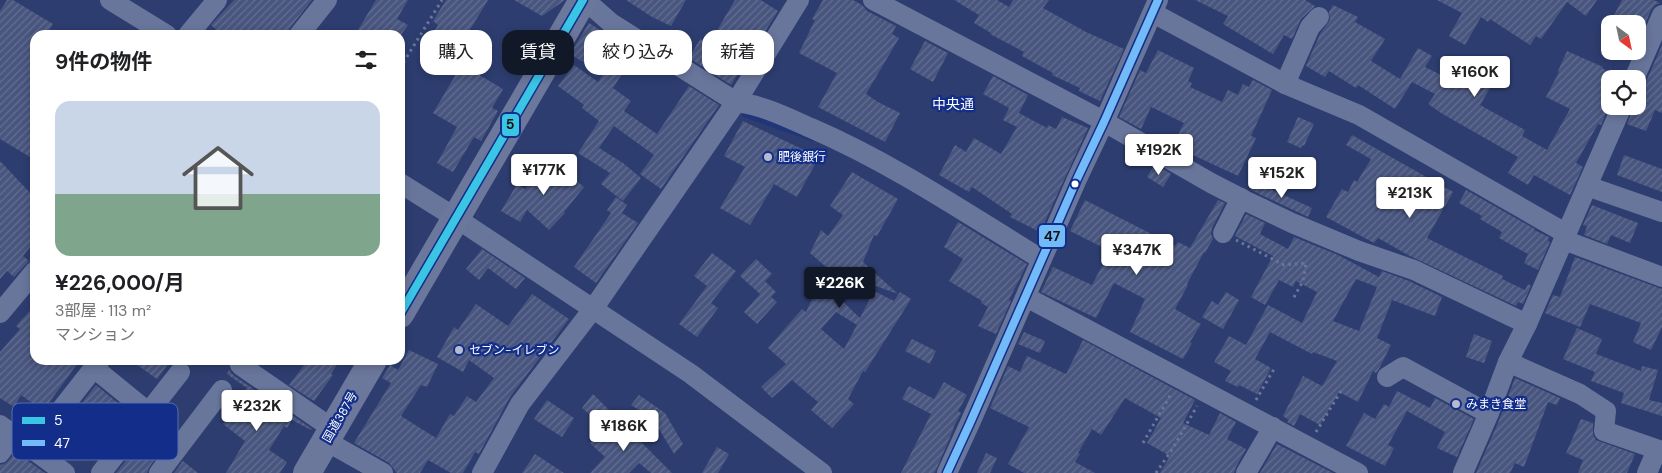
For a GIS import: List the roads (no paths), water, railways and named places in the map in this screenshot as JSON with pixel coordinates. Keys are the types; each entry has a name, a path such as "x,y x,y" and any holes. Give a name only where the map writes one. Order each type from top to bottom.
{"highway":[{"path":"405,305 583,0"},
{"name":"国道387号","path":"307,473 370,365"}],"street":[{"path":"110,0 159,30"},
{"path":"192,30 217,0"},
{"path":"303,30 327,0"},
{"path":"583,0 611,22 736,102 759,107 841,149 1041,260"},
{"path":"482,473 520,404 593,309 736,102 799,0"},
{"path":"873,0 1104,122 1243,199 1292,223 1414,270 1527,324"},
{"path":"947,473 1156,6 1285,84 1358,115 1565,237 1662,277"},
{"path":"1638,70 1662,15"},
{"path":"1285,84 1310,27 1320,17"},
{"path":"1463,473 1490,412 1508,362 1527,324 1618,115"},
{"path":"405,186 691,374 822,473"},
{"path":"1587,186 1662,212"},
{"path":"1223,233 1243,199"},
{"path":"0,313 30,277"},
{"path":"1026,297 1358,473"},
{"path":"1508,362 1580,394 1606,411 1604,431 1659,450 1647,473"},
{"path":"66,403 96,365"},
{"path":"98,365 138,403"},
{"path":"240,365 330,435 383,473"},
{"path":"1386,376 1404,367 1482,410 1490,412"},
{"path":"155,403 180,372"},
{"path":"178,448 222,390"},
{"path":"1246,473 1273,427"},
{"path":"0,453 6,430"},
{"path":"44,460 55,470"},
{"path":"101,473 111,460"},
{"path":"159,473 169,460"}],"waterway":[{"path":"745,115 813,139"}],"place":[{"name":"肥後銀行","path":"768,157"},
{"name":"セブン-イレブン","path":"459,350"},
{"name":"みまき食堂","path":"1456,404"}],"district":[{"name":"中央通","path":"953,104"}]}
